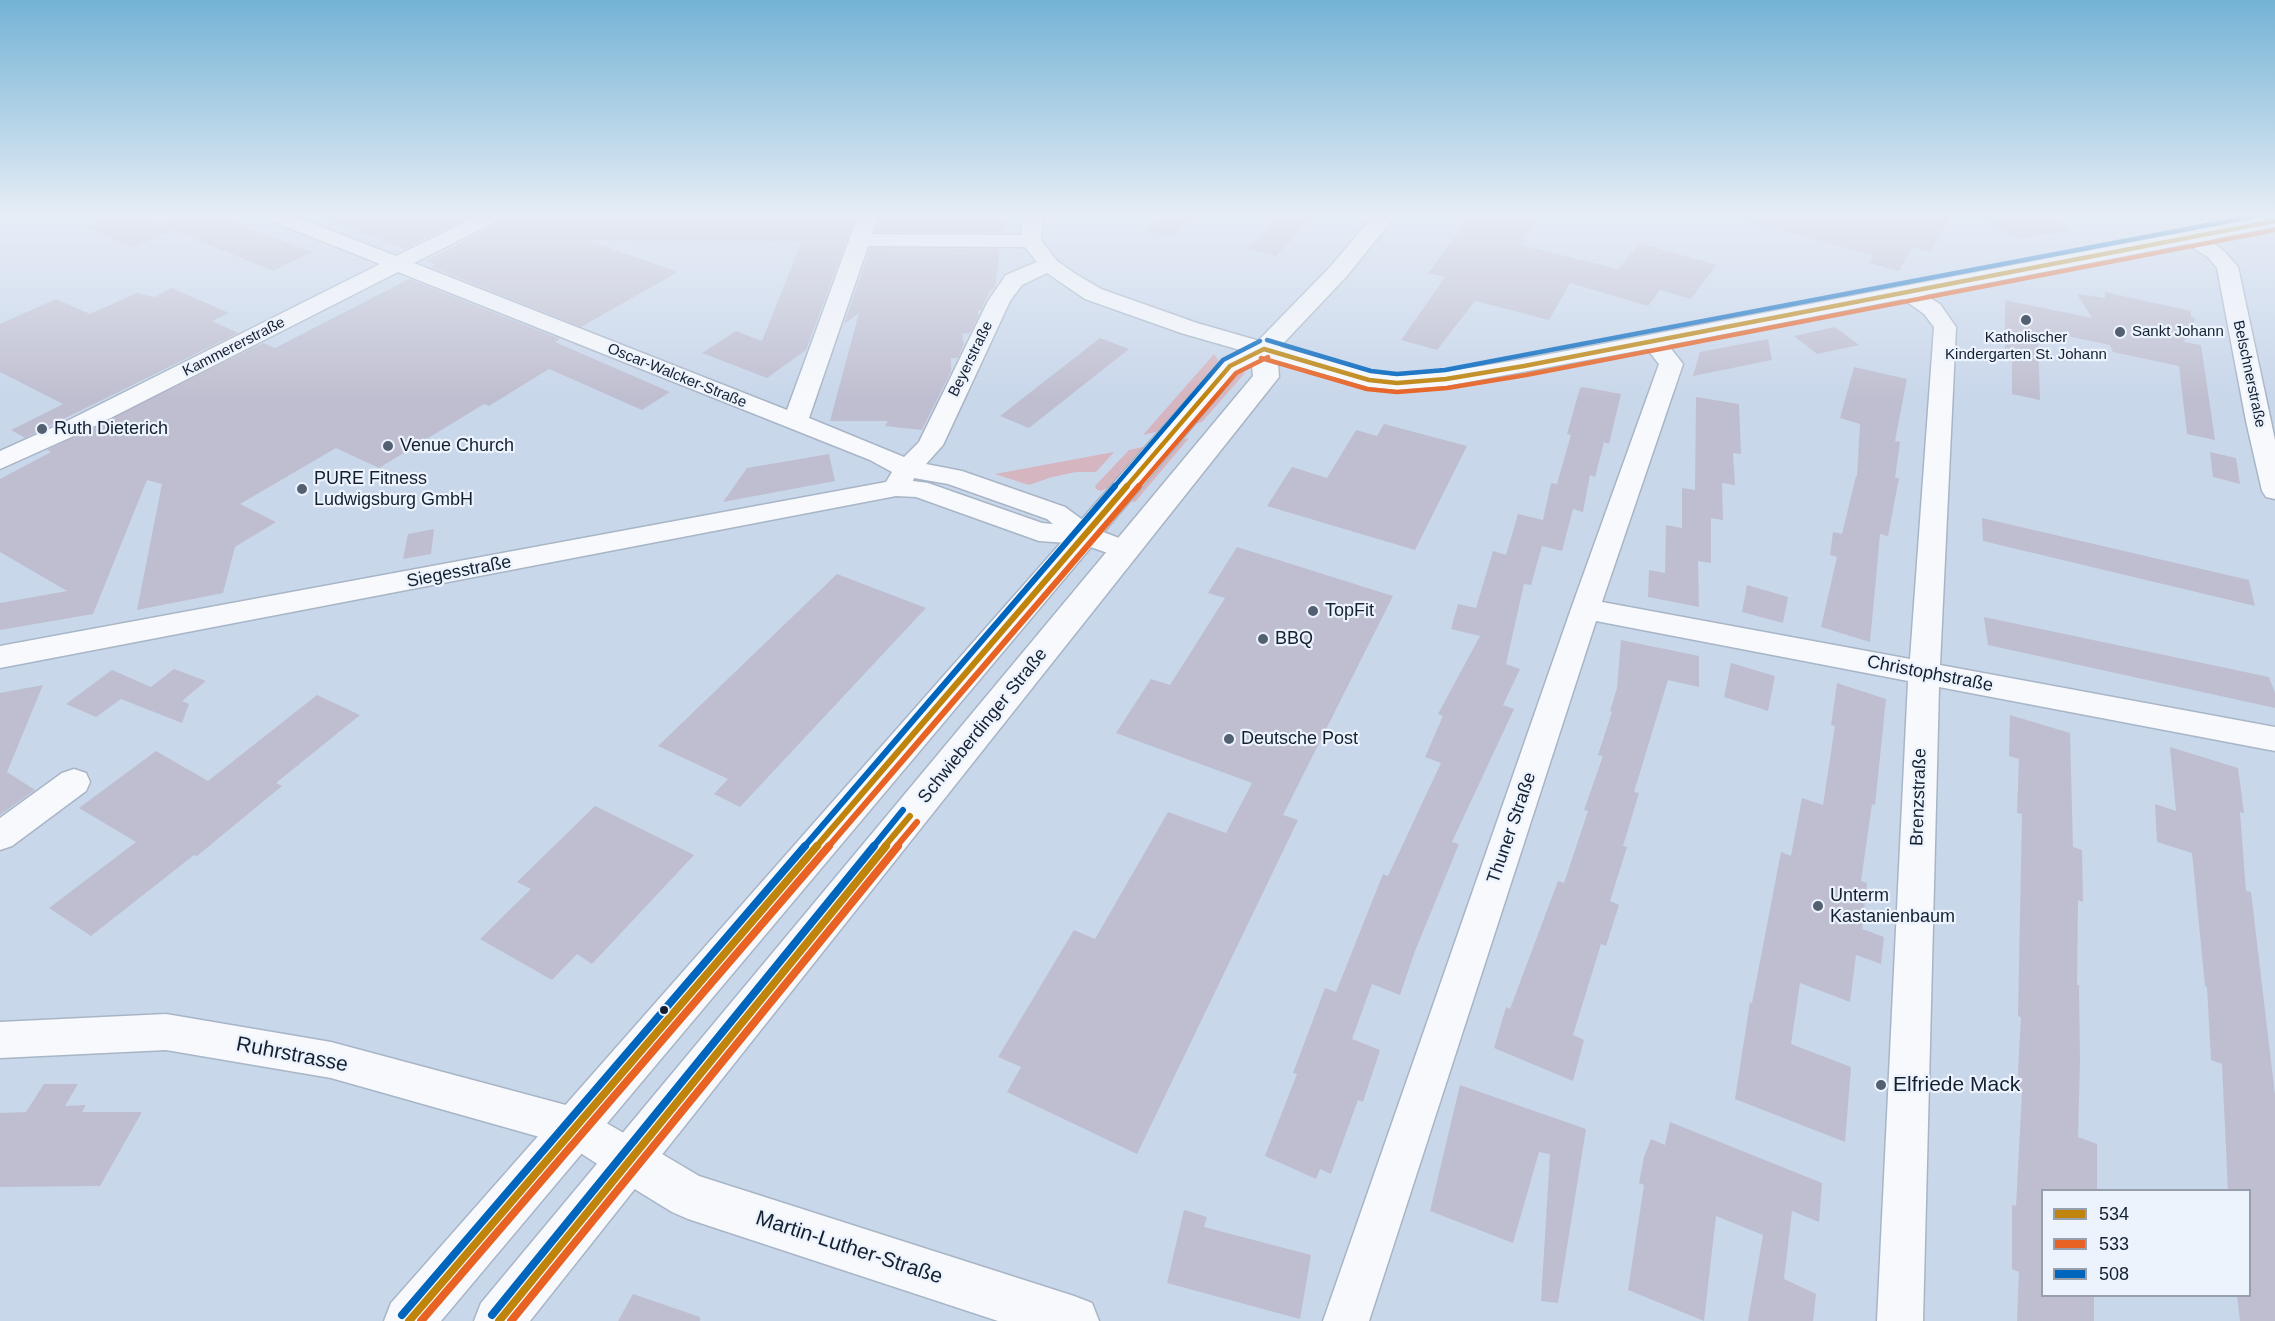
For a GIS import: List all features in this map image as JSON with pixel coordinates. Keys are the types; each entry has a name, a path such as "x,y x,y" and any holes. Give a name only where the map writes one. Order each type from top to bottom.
{"main road":[{"path":"409,1321 1230,366 1264,349 1335,275"},
{"name":"Schwieberdinger Straße","path":"499,1321 1266,377 1264,349"},
{"name":"Martin-Luther-Straße","path":"631,1161 688,1196 1074,1321"}],"street":[{"name":"Kammererstraße","path":"0,461 57,435 377,275"},
{"name":"Oscar-Walcker-Straße","path":"420,275 879,455 901,478 919,489 1039,532 1085,535 1125,550"},
{"path":"795,423 849,275"},
{"name":"Beyerstraße","path":"901,478 930,445 999,301 1014,280 1026,275"},
{"path":"1064,275 1114,303 1189,328 1369,380 1397,383 1464,376 1998,275"},
{"name":"Belschnerstraße","path":"2229,275 2266,423 2275,490"},
{"name":"Brenzstraße","path":"1900,1321 1924,673 1945,327 1932,309 1906,292"},
{"name":"Thuner Straße","path":"1346,1321 1585,609 1671,364 1653,341"},
{"name":"Siegesstraße","path":"0,657 901,478"},
{"name":"Christophstraße","path":"1585,609 2275,739"},
{"path":"0,836 74,782"},
{"name":"Ruhrstrasse","path":"0,1040 166,1032 331,1060 577,1128 631,1161"}],"shaded area":[{"path":"1214,354 1218,360 1216,367 1160,431 1143,435"},
{"path":"1239,371 1245,373 1202,422 1194,424"},
{"path":"1189,438 1135,502 1129,501 1180,440"},
{"path":"1147,446 1113,485 1101,491 1096,489 1095,486 1129,450"},
{"path":"1114,452 1096,472 1076,472 1029,485 995,474"}],"building":[{"path":"450,275 673,275 581,327"},
{"path":"789,275 834,275 806,350 767,378 702,353 736,331 762,341"},
{"path":"861,275 997,275 995,287 989,292 981,310 978,310 978,317 970,333 962,334 964,344 958,358 951,358 951,371 922,430 885,426 888,421 830,421 859,313 844,324"},
{"path":"1435,275 1709,275 1691,299 1660,290 1648,306 1570,283 1549,320 1475,301 1437,350 1401,340 1445,277"},
{"path":"409,279 560,339 555,342 670,392 642,410 549,369 489,406 484,404 379,468 336,448 240,504 276,522 235,547 223,593 137,610 162,484 147,480 93,614 0,630 0,603 67,591 0,552 0,479 51,452 47,450 263,343 275,348"},
{"path":"172,288 229,313 212,321 238,333 25,438 11,430 63,404 0,372 0,324 56,299 90,314 137,293 154,297"},
{"path":"2105,292 2191,311 2191,317 2196,318 2184,342 2201,345 2215,440 2187,434 2179,366 2113,352 2110,345 2043,331 2044,339 2038,337 2040,400 2012,394 2012,351 2005,350 2005,300 2092,318 2077,294 2105,298"},
{"path":"1835,327 1859,345 1817,354 1794,336"},
{"path":"1100,338 1129,349 1029,428 1000,416"},
{"path":"1768,339 1772,360 1693,376 1700,352"},
{"path":"1854,367 1907,379 1895,441 1900,442 1895,478 1899,478 1888,536 1880,534 1870,642 1821,627 1837,557 1830,555 1833,532 1842,534 1857,476 1860,424 1840,418"},
{"path":"1580,388 1621,394 1609,444 1604,442 1595,477 1590,475 1583,512 1573,509 1562,551 1542,546 1531,585 1524,584 1506,664 1520,669 1503,705 1514,709 1452,842 1459,844 1415,951 1400,995 1372,984 1352,1039 1380,1050 1363,1102 1358,1100 1331,1174 1320,1169 1316,1179 1265,1156 1297,1074 1293,1073 1325,988 1336,992 1383,874 1388,876 1441,763 1425,757 1443,716 1438,714 1480,636 1451,629 1458,604 1476,608 1493,551 1506,555 1518,514 1543,520 1551,483 1557,484 1571,435 1567,434"},
{"path":"1696,397 1739,404 1741,454 1733,453 1735,485 1722,483 1723,520 1711,518 1711,563 1698,561 1699,607 1648,597 1649,570 1665,573 1666,525 1682,528 1682,488 1695,490"},
{"path":"1384,424 1467,446 1415,550 1267,506 1292,467 1327,478 1356,430 1377,436"},
{"path":"2210,452 2236,458 2240,484 2213,477"},
{"path":"829,454 835,481 723,502 747,468"},
{"path":"1982,518 2249,580 2255,606 1983,541"},
{"path":"434,529 431,554 403,559 408,534"},
{"path":"1237,547 1393,596 1283,815 1298,820 1137,1154 1007,1092 1021,1067 998,1057 1074,930 1095,939 1168,812 1226,833 1252,783 1116,733 1151,679 1170,685 1225,598 1208,593"},
{"path":"837,574 926,608 740,807 714,794 728,779 658,746"},
{"path":"1747,585 1788,597 1783,623 1742,612"},
{"path":"1984,617 2269,677 2275,693 2275,708 1988,645"},
{"path":"1621,640 1699,656 1699,687 1668,680 1634,792 1639,793 1623,846 1627,847 1610,901 1619,905 1606,946 1601,944 1573,1035 1584,1040 1573,1081 1494,1048 1506,1007 1510,1009 1558,881 1564,883 1588,811 1584,810 1603,756 1598,755 1617,688"},
{"path":"1731,663 1775,676 1768,711 1724,697"},
{"path":"174,669 206,681 182,701 189,704 182,723 121,699 96,717 66,704 112,670 151,687"},
{"path":"1837,683 1886,699 1875,805 1872,804 1861,881 1867,883 1862,929 1884,937 1881,964 1856,955 1850,1002 1800,983 1791,1044 1851,1067 1845,1142 1735,1099 1750,1002 1752,1003 1781,852 1791,856 1802,798 1823,805 1835,726 1831,725"},
{"path":"43,685 7,772 35,790 0,815 0,693"},
{"path":"317,695 360,715 276,783 282,786 197,856 194,855 91,936 49,908 136,842 79,808 156,751 208,781"},
{"path":"2010,715 2070,733 2073,847 2082,850 2083,902 2078,900 2077,985 2079,985 2080,1062 2078,1137 2097,1144 2097,1189 2041,1189 2041,1297 2094,1297 2094,1321 2017,1321 2019,1272 2012,1269 2012,1205 2016,1206 2022,1093 2017,1091 2021,1017 2018,1016 2022,814 2017,813 2019,759 2009,756"},
{"path":"2170,747 2238,768 2244,813 2240,812 2246,891 2251,892 2275,1095 2275,1321 2240,1321 2237,1297 2251,1297 2251,1189 2228,1189 2222,1064 2211,1060 2207,987 2205,986 2192,853 2157,842 2155,804 2176,811"},
{"path":"595,806 694,855 592,964 577,954 552,980 480,939 531,889 517,882"},
{"path":"44,1084 78,1084 65,1106 86,1105 82,1112 142,1112 100,1186 0,1187 0,1113 26,1112"},
{"path":"1460,1085 1586,1129 1558,1303 1541,1301 1550,1154 1539,1152 1513,1243 1430,1211"},
{"path":"1670,1122 1822,1183 1819,1222 1792,1211 1784,1279 1816,1294 1813,1321 1748,1321 1763,1235 1716,1216 1704,1321 1628,1290 1644,1185 1639,1183 1644,1157 1651,1139 1665,1145"},
{"path":"1184,1210 1207,1217 1204,1227 1311,1255 1300,1319 1167,1283"},
{"path":"633,1294 700,1317 700,1321 618,1321"}],"transit line":[{"name":"508","path":"1267,340 1371,371 1397,374 1445,370 1950,275"},
{"name":"534","path":"1264,349 1369,380 1397,383 1446,379 1997,275"},
{"name":"533","path":"1261,358 1367,389 1397,392 1447,388 1526,375 2044,275"},
{"name":"508","path":"402,1315 1223,360 1260,341"},
{"name":"534","path":"409,1321 1230,366 1264,349"},
{"name":"533","path":"421,1321 1236,373 1268,357"},
{"name":"508","path":"492,1315 903,810"},
{"name":"534","path":"499,1321 910,816"},
{"name":"533","path":"511,1321 917,822"}],"place":[{"name":"Katholischer Kindergarten St. Johann","path":"2026,320"},
{"name":"Sankt Johann","path":"2120,332"},
{"name":"Ruth Dieterich","path":"42,429"},
{"name":"Venue Church","path":"388,446"},
{"name":"PURE Fitness Ludwigsburg GmbH","path":"302,489"},
{"name":"TopFit","path":"1313,611"},
{"name":"BBQ","path":"1263,639"},
{"name":"Deutsche Post","path":"1229,739"},
{"name":"Unterm Kastanienbaum","path":"1818,906"},
{"name":"Elfriede Mack","path":"1881,1085"}]}
